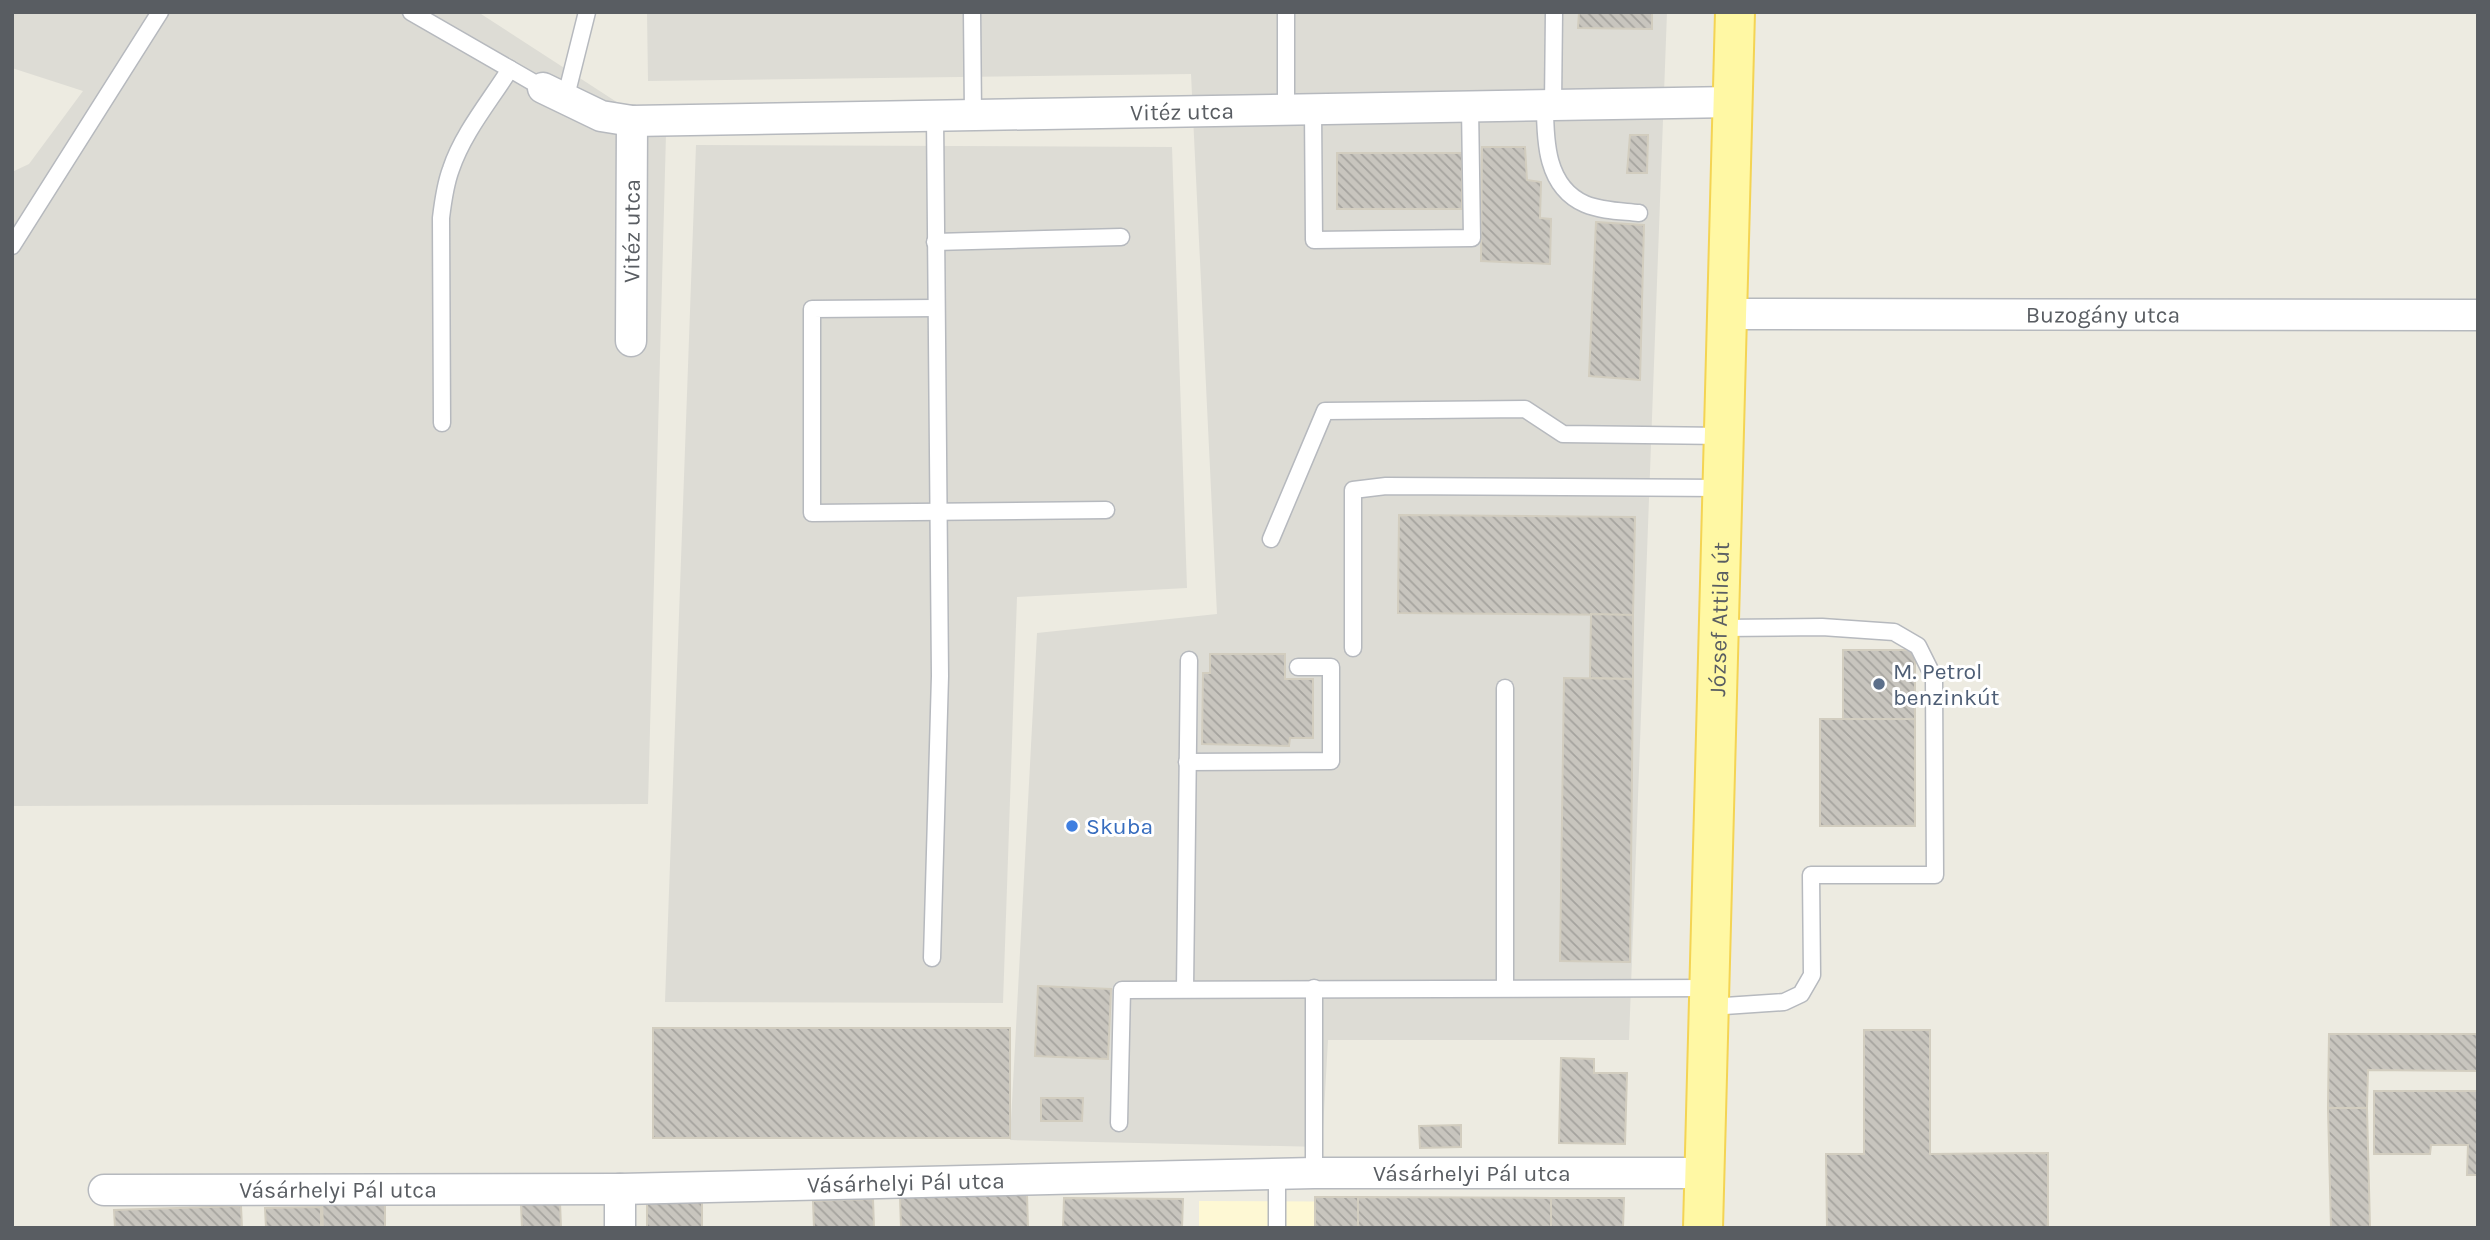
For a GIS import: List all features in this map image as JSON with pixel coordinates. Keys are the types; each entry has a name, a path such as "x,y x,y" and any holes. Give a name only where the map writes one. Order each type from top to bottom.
{"main road":[{"name":"József Attila út","path":"1703,1228 1735,12"}],"street":[{"name":"Vitéz utca","path":"554,94 601,116 632,121 1733,102"},
{"name":"Vitéz utca","path":"631,341 632,121"},
{"name":"Buzogány utca","path":"1727,314 2478,315"},
{"name":"Vásárhelyi Pál utca","path":"104,1190 620,1189 1314,1172 1705,1173"},
{"path":"620,1189 620,1228"}],"lane":[{"path":"12,246 160,12"},
{"path":"411,12 554,94 587,12"},
{"path":"972,12 973,115"},
{"path":"1286,12 1314,240 1472,238 1470,107"},
{"path":"1554,12 1545,141 1550,163 1565,189 1584,204 1639,213"},
{"path":"442,423 441,218 444,191 451,167 461,147 510,69"},
{"path":"932,957 940,676 935,116"},
{"path":"935,242 1121,237"},
{"path":"936,308 812,309 813,513 1106,510"},
{"path":"1272,539 1325,411 1525,408 1563,434 1724,436"},
{"path":"1353,648 1353,490 1386,486 1723,488"},
{"path":"1119,1123 1122,990 1506,988 1784,1002 1801,994 1812,975 1811,875 1935,875 1934,678 1918,646 1894,632 1822,627 1720,628"},
{"path":"1185,989 1189,660"},
{"path":"1187,762 1331,761 1331,667 1298,667"},
{"path":"1505,688 1506,988"},
{"path":"1314,988 1314,1172"},
{"path":"1277,1174 1277,1228"}],"shaded area":[{"path":"12,12 478,12 666,134 648,804 12,806 12,172 29,164 83,91 12,68"},
{"path":"647,12 1667,12 1629,1040 1328,1040 1322,1147 1010,1140 1037,633 1217,614 1191,74 648,81"},
{"path":"696,145 1172,147 1187,588 1017,597 1003,1003 665,1002"},
{"path":"1199,1201 1620,1203 1620,1228 1199,1228"}],"building":[{"path":"1579,12 1652,12 1652,29 1578,28"},
{"path":"1630,135 1648,135 1647,173 1627,173"},
{"path":"1482,147 1525,147 1527,180 1541,182 1540,218 1551,219 1550,264 1481,261"},
{"path":"1337,153 1462,153 1462,209 1337,209"},
{"path":"1596,222 1644,225 1640,380 1589,376"},
{"path":"1399,515 1635,517 1633,615 1398,613"},
{"path":"1591,614 1633,615 1633,679 1590,678"},
{"name":"M. Petrol benzinkút","path":"1843,650 1915,650 1915,719 1843,719"},
{"path":"1210,654 1285,654 1285,679 1313,679 1313,738 1290,738 1289,746 1202,744 1203,673 1210,673"},
{"path":"1564,678 1633,679 1630,962 1560,961"},
{"path":"1820,719 1915,719 1915,826 1820,826"},
{"path":"1038,986 1111,989 1108,1059 1035,1056"},
{"path":"653,1028 1010,1028 1010,1138 653,1138"},
{"path":"1864,1030 1930,1030 1930,1154 2048,1153 2048,1228 1827,1228 1826,1154 1864,1154"},
{"path":"2329,1034 2478,1034 2478,1071 2368,1070 2367,1108 2328,1108"},
{"path":"1561,1058 1594,1059 1594,1073 1627,1073 1625,1144 1559,1143"},
{"path":"2374,1091 2478,1091 2478,1175 2467,1175 2468,1145 2431,1145 2430,1154 2374,1154"},
{"path":"1041,1098 1083,1098 1082,1121 1041,1121"},
{"path":"2328,1108 2367,1108 2370,1228 2331,1228"},
{"path":"1461,1125 1461,1147 1420,1148 1419,1126"},
{"path":"1027,1194 1028,1228 901,1228 900,1196"},
{"path":"1315,1197 1358,1197 1358,1228 1315,1228"},
{"path":"1358,1197 1551,1198 1551,1228 1358,1228"},
{"path":"1064,1198 1183,1199 1182,1228 1063,1228"},
{"path":"1551,1198 1624,1198 1623,1228 1551,1228"},
{"path":"873,1199 874,1228 814,1228 813,1201"},
{"path":"385,1201 385,1228 323,1228 322,1202"},
{"path":"560,1202 561,1228 522,1228 521,1205"},
{"path":"647,1202 702,1202 702,1228 647,1228"},
{"path":"241,1206 242,1228 115,1228 114,1210"},
{"path":"321,1207 321,1228 266,1228 265,1208"}],"place":[{"name":"M. Petrol benzinkút","path":"1879,684"},
{"name":"Skuba","path":"1072,826"}]}
